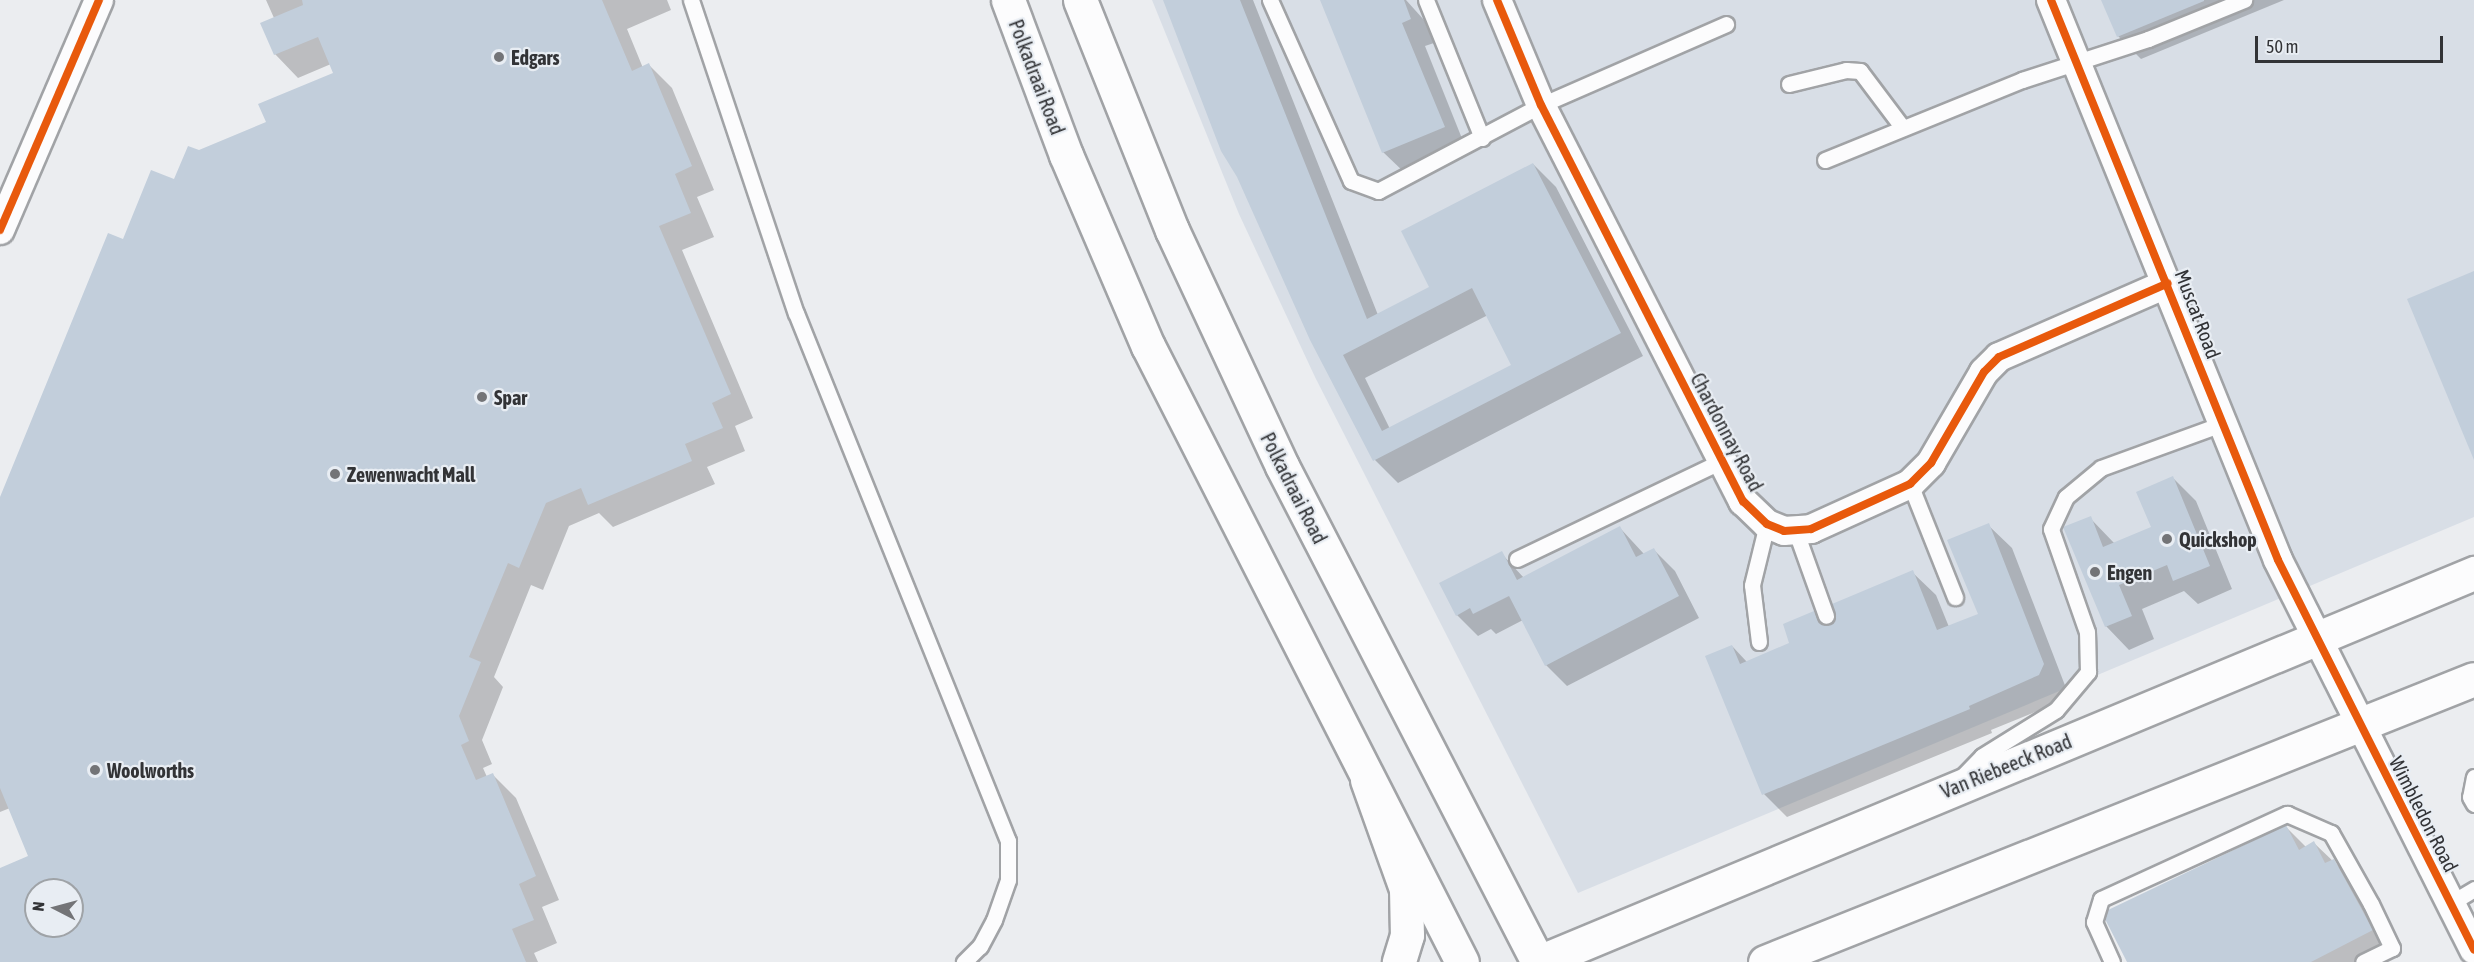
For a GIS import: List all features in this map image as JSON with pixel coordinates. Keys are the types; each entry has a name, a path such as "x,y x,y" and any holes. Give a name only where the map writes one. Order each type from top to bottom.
{"main road":[{"name":"Polkadraai Road","path":"1008,0 1071,166 1148,346 1367,780 1462,962"},
{"name":"Polkadraai Road","path":"1080,0 1172,230 1282,466 1539,962"},
{"name":"Van Riebeeck Road","path":"1539,962 2474,573"},
{"path":"1765,962 2474,679"},
{"path":"1367,780 1406,889 1410,913 1399,962"}],"street":[{"path":"0,230 99,0"},
{"name":"Chardonnay Road","path":"1497,0 1540,105 1743,501 1767,524 1796,532"},
{"name":"Muscat Road","path":"2051,0 2168,283 2222,424 2278,560 2317,639"},
{"path":"1796,532 1811,530 1910,484 1931,463 1984,372 1999,357 2168,283"},
{"name":"Wimbledon Road","path":"2317,639 2361,725 2462,896 2474,949"}],"lane":[{"path":"691,0 796,313 1008,841 1008,880 994,920 980,946 964,962"},
{"path":"1270,0 1351,181 1378,191 1482,138 1540,105 1726,24"},
{"path":"1426,0 1482,138"},
{"path":"1825,160 2076,62 2148,39 2244,0"},
{"path":"1789,84 1846,70 1860,71 1903,128"},
{"path":"1953,788 1982,756 2056,710 2079,687 2088,672 2090,646 2084,620 2054,544 2051,529 2066,497 2101,468 2222,424"},
{"path":"1517,560 1722,461"},
{"path":"1910,484 1955,597"},
{"path":"1759,642 1752,585 1767,524"},
{"path":"1796,532 1826,616"},
{"path":"2472,801 2474,777"},
{"path":"2112,962 2094,922 2101,899 2287,814 2331,833 2371,904 2392,948 2363,962"}],"shaded area":[{"path":"1152,0 2474,0 2474,517 1578,893 1315,377 1239,214"}],"building":[{"name":"Zewenwacht Mall","path":"302,0 602,0 632,71 649,63 692,166 675,174 691,213 659,226 731,394 712,403 723,428 685,444 692,461 588,505 581,488 546,503 519,568 508,563 469,657 481,662 459,716 469,741 461,745 476,780 493,773 536,876 519,884 534,920 512,929 526,962 0,962 0,868 28,856 0,788 0,497 108,233 123,239 151,170 174,179 188,146 199,150 266,122 258,104 333,73 318,37 274,55 260,23 303,5"},
{"path":"1163,0 1240,0 1367,319 1429,287 1401,231 1533,163 1621,333 1373,461 1310,340 1237,177 1221,151","holes":["1472,288 1511,365 1382,431 1343,355"]},
{"path":"1320,0 1404,0 1411,19 1402,23 1445,127 1382,153"},
{"path":"2101,0 2204,0 2204,1 2117,37"},
{"path":"2474,271 2474,460 2407,299"},
{"path":"2173,476 2210,566 2173,581 2167,565 2119,585 2132,616 2105,627 2063,527 2091,516 2103,547 2151,527 2136,492"},
{"path":"1989,523 2044,664 2039,675 1969,706 1970,709 1762,795 1705,656 1732,645 1740,664 1789,643 1783,624 1814,611 1819,623 1830,625 1836,617 1832,604 1913,570 1937,630 1978,614 1947,540"},
{"path":"1620,526 1636,557 1654,548 1679,596 1545,666 1509,596 1473,614 1470,608 1456,616 1439,583 1502,551 1517,580"},
{"path":"2286,825 2299,850 2314,841 2325,863 2334,859 2373,930 2311,962 2127,962 2105,919 2108,910"}],"cycle path":[{"path":"0,230 99,0"},
{"path":"1497,0 1541,105 1743,501 1767,524 1784,531 1811,529 1910,484 1931,463 1984,372 1999,357 2168,283"},
{"path":"2051,0 2278,560 2474,949"}],"place":[{"name":"Edgars","path":"499,57"},
{"name":"Spar","path":"482,397"},
{"name":"Zewenwacht Mall","path":"335,474"},
{"name":"Quickshop","path":"2167,539"},
{"name":"Engen","path":"2095,572"},
{"name":"Woolworths","path":"95,770"}]}
